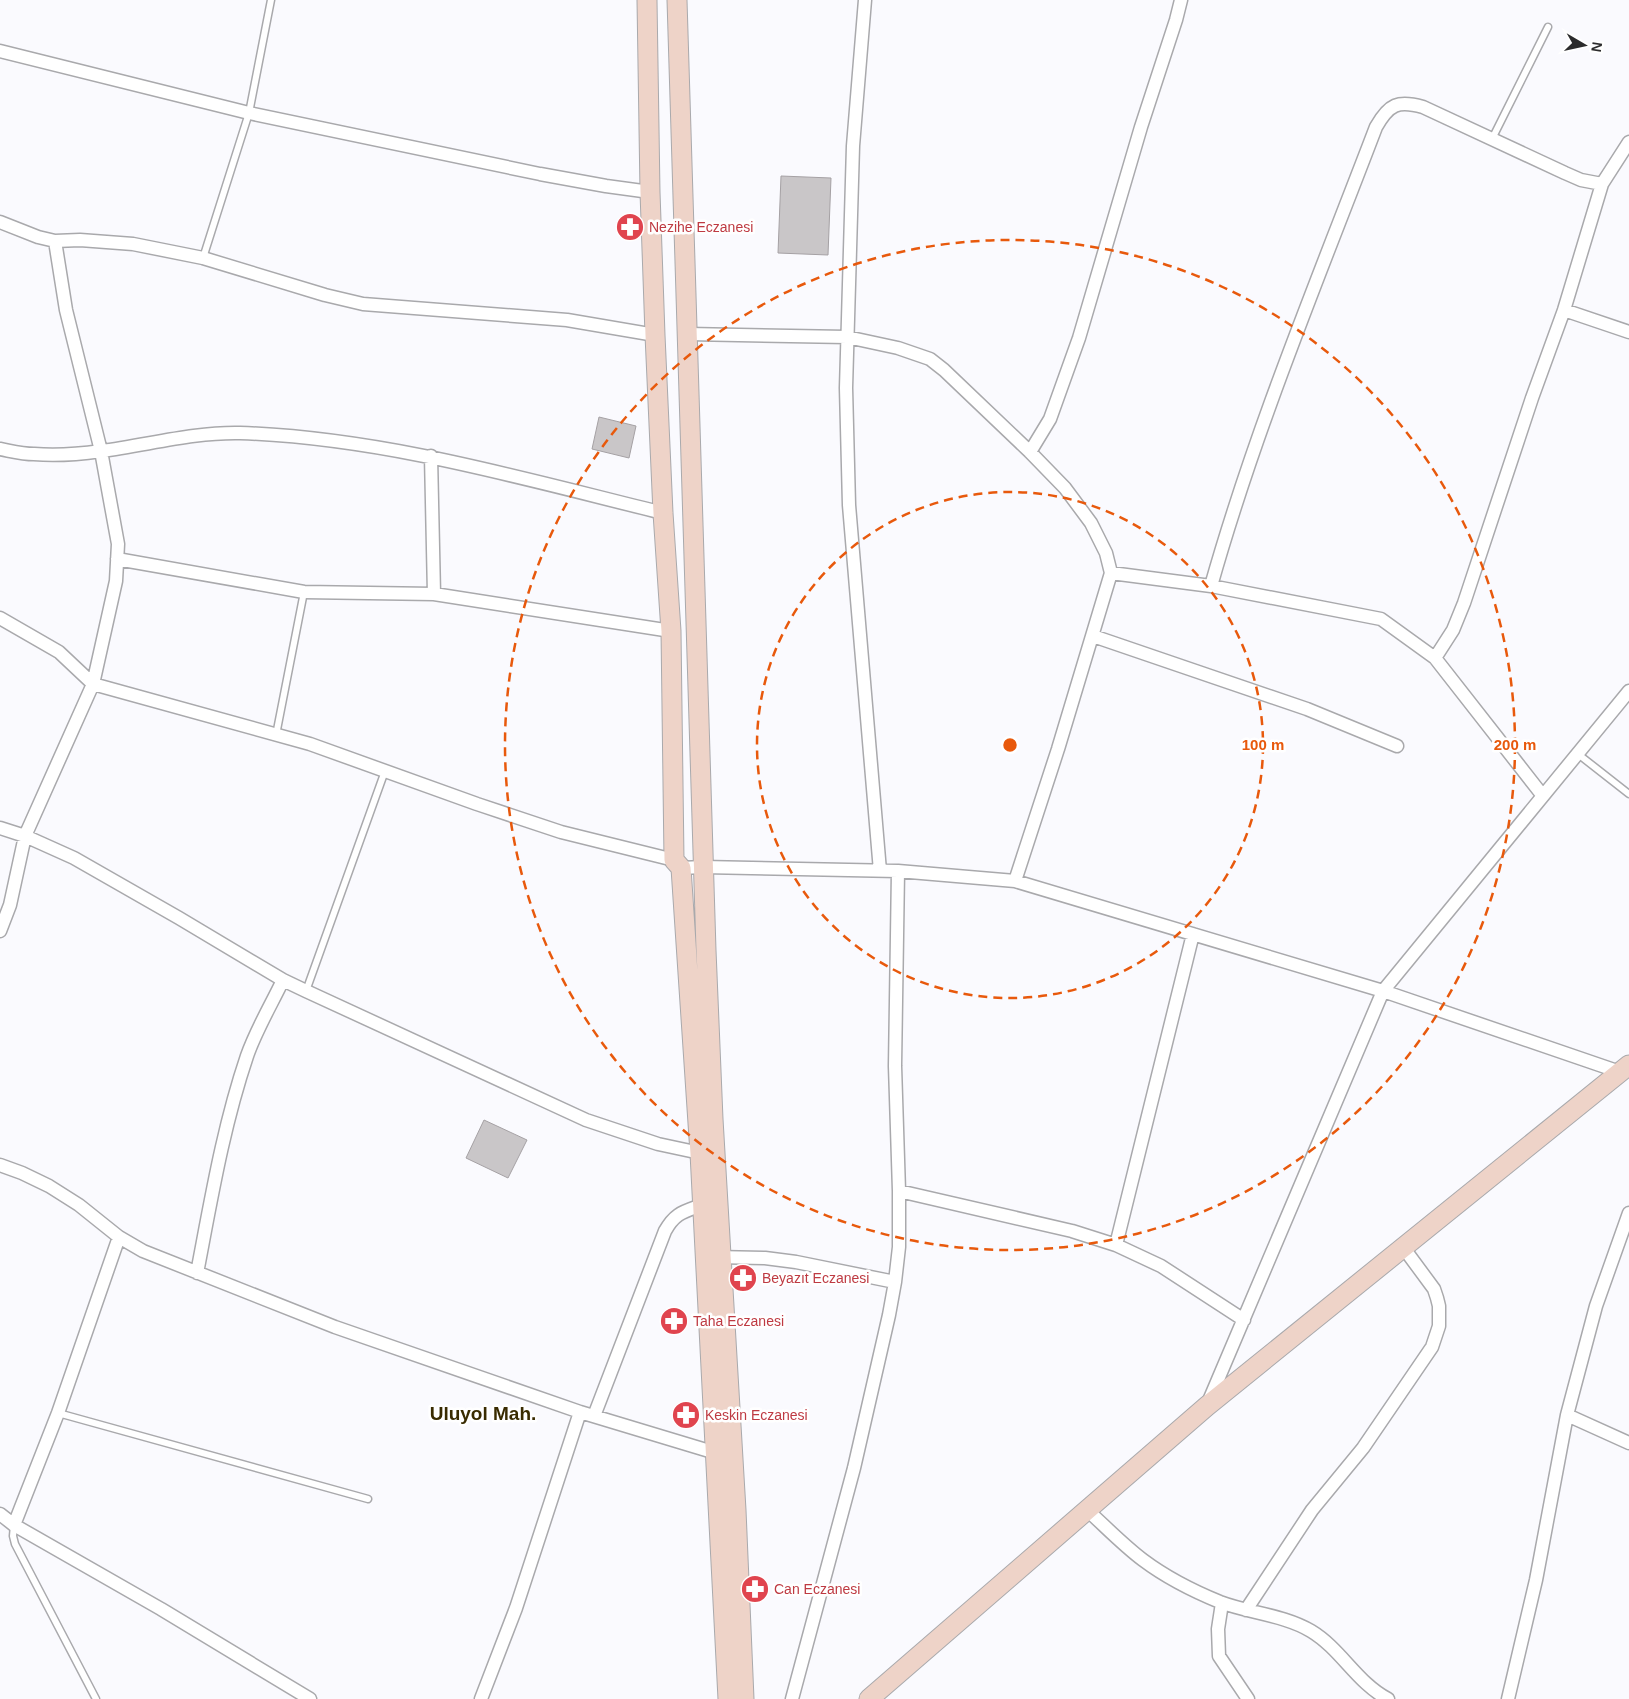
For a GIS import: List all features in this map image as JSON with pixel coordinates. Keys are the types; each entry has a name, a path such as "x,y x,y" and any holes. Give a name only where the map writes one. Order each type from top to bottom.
{"main road":[{"path":"647,0 654,335 671,631 678,864 700,1153 702,1205 713,1257 736,1510 744,1699"},
{"path":"677,0 703,867 713,1119 716,1453 728,1699"},
{"path":"869,1699 1207,1406 1624,1068"}],"street":[{"path":"865,0 853,146 846,388 850,505 880,871"},
{"path":"1030,452 1050,419 1079,338 1141,127 1181,0"},
{"path":"0,51 249,113 540,174 650,192"},
{"path":"1211,586 1264,420 1376,127 1384,113 1397,104 1410,103 1424,107 1565,173 1582,180 1602,184"},
{"path":"1435,658 1453,630 1464,603 1532,398 1564,310 1602,184 1629,142"},
{"path":"0,222 38,237 55,241 133,244 203,258 325,295 363,304 567,320 654,335"},
{"path":"0,931 10,905 25,836 93,684 116,582 118,544 101,452 66,310 55,241"},
{"path":"1564,310 1629,332"},
{"path":"688,334 847,337 898,348 930,359 1030,452 1065,488 1091,523 1106,553 1111,573 1093,636 1015,881"},
{"path":"0,448 33,454 101,452 191,436 238,433 282,435 431,456 663,513"},
{"path":"431,456 434,594"},
{"path":"117,559 304,592 434,594 671,631"},
{"path":"1111,573 1211,586 1381,619 1435,658 1543,796"},
{"path":"0,618 59,652 93,684 310,744 561,832 678,864 703,867 898,871 1015,881 1383,991 1624,1068"},
{"path":"1093,636 1307,709 1398,746"},
{"path":"1207,1406 1383,991 1629,691"},
{"path":"0,828 25,836 74,858 283,980 306,991 586,1120 658,1144 700,1153"},
{"path":"792,1699 854,1468 895,1282 899,1247 895,1066 898,871"},
{"path":"1116,1245 1193,934"},
{"path":"198,1272 215,1179 234,1097 248,1054 283,980"},
{"path":"0,1165 49,1186 79,1206 119,1237 143,1251 335,1327 580,1412 716,1453"},
{"path":"899,1191 1072,1231 1116,1245 1160,1266 1244,1320"},
{"path":"594,1416 671,1220 683,1212 702,1205"},
{"path":"1508,1699 1536,1580 1567,1414 1596,1306 1629,1213"},
{"path":"14,1525 58,1413 119,1237"},
{"path":"1246,1610 1312,1510 1363,1448 1432,1347 1439,1326 1437,1298 1434,1289 1403,1247"},
{"path":"713,1257 765,1258 796,1262 895,1282"},
{"path":"481,1699 516,1608 580,1412"},
{"path":"1567,1414 1629,1443"},
{"path":"1086,1509 1143,1560 1187,1588 1222,1603 1298,1625 1312,1632 1327,1643 1368,1685 1388,1699"},
{"path":"0,1514 14,1525 161,1609 310,1699"},
{"path":"1222,1603 1218,1629 1219,1656 1248,1699"}],"lane":[{"path":"203,258 249,113 271,0"},
{"path":"1492,139 1548,27"},
{"path":"276,735 304,592"},
{"path":"1578,754 1629,794"},
{"path":"306,991 385,771"},
{"path":"58,1413 368,1500"},
{"path":"14,1525 15,1544 96,1699"}],"building":[{"path":"781,176 831,178 828,255 778,253"},
{"path":"599,417 636,426 629,458 592,449"},
{"path":"484,1120 527,1140 508,1178 466,1158"}],"place":[{"name":"Nezihe Eczanesi","path":"630,227"},
{"name":"Beyazıt Eczanesi","path":"743,1278"},
{"name":"Taha Eczanesi","path":"674,1321"},
{"name":"Keskin Eczanesi","path":"686,1415"},
{"name":"Can Eczanesi","path":"755,1589"}],"district":[{"name":"Uluyol Mah.","path":"483,1413"}]}
